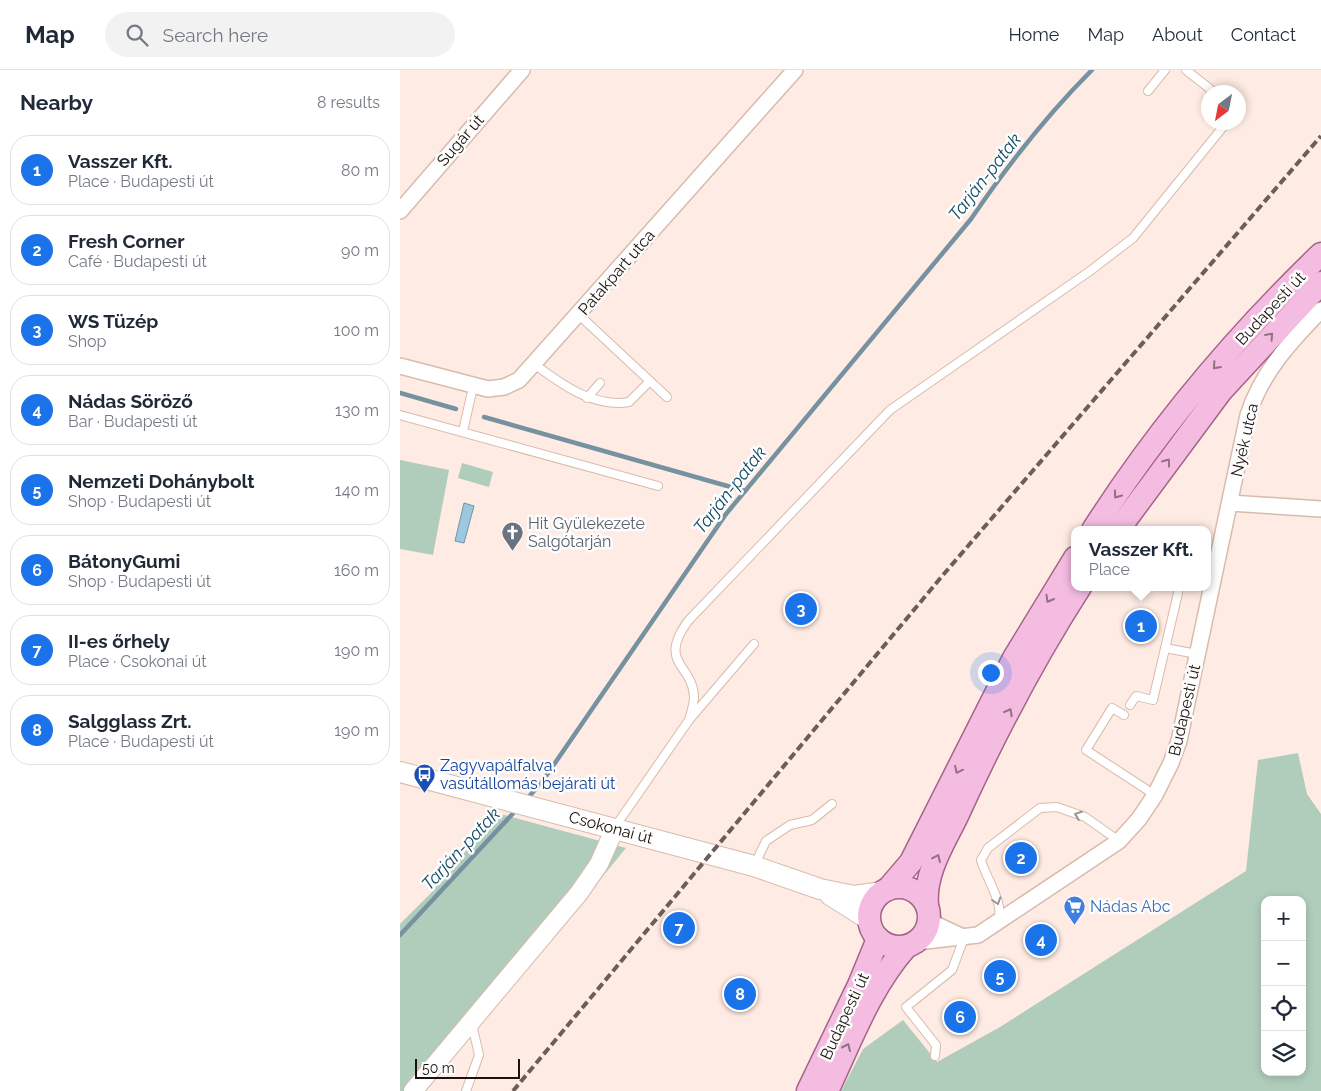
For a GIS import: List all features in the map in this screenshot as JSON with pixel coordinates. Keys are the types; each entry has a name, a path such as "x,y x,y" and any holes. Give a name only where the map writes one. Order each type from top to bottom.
{"main road":[{"name":"Budapesti út","path":"1096,526 1160,436 1206,377 1296,278 1321,254"},
{"name":"Budapesti út","path":"1121,526 1221,391 1321,283"},
{"path":"873,929 872,904 912,862 1014,658 1071,565"},
{"path":"820,889 873,929 888,946 912,944 926,931 928,911 926,895 933,867 979,769 1032,668 1078,591"},
{"name":"Csokonai út","path":"400,772 754,866 820,889"},
{"path":"820,889 854,896 907,888 919,894 928,911"},
{"name":"Budapesti út","path":"808,1091 860,985 873,929"},
{"name":"Budapesti út","path":"827,1091 872,993 890,966 912,944"}],"street":[{"name":"Sugár út","path":"400,211 522,70"},
{"name":"Patakpart utca","path":"400,366 488,389 510,385 519,380 794,70"},
{"name":"Nyék utca","path":"1230,503 1248,415 1256,390 1266,373 1321,310"},
{"path":"1230,503 1321,509"},
{"name":"Budapesti út","path":"1211,590 1230,503"},
{"name":"Budapesti út","path":"912,944 978,935 1119,841 1139,820 1171,763 1179,741 1211,591"},
{"path":"413,1091 584,886 599,864 615,828"},
{"path":"928,911 935,924 964,938"}],"lane":[{"path":"1148,91 1165,70"},
{"path":"1186,70 1205,85"},
{"path":"689,720 694,695 692,687 677,660 676,651 678,638 688,621 890,410 1090,271 1132,238 1220,130"},
{"path":"578,314 667,397"},
{"path":"534,364 588,398 610,404 629,402 650,381"},
{"path":"588,398 600,383"},
{"path":"463,431 473,386"},
{"path":"400,415 658,486"},
{"path":"1130,706 1136,696 1153,700 1178,593"},
{"path":"615,828 689,720 754,644"},
{"path":"1165,648 1197,654"},
{"path":"1124,715 1112,708 1086,750 1154,795"},
{"path":"754,866 766,841 790,825 812,820 832,804"},
{"path":"996,922 1000,914 998,900 985,875 981,860 988,848 1040,808 1057,807 1084,817 1119,841"},
{"path":"935,1056 936,1044 906,1007 952,970 964,938"},
{"path":"466,1091 479,1055 471,1020"}],"green space":[{"path":"400,460 449,470 433,555 400,549"},
{"path":"462,463 493,472 489,487 458,478"},
{"path":"1298,753 1307,794 1321,814 1321,1091 841,1091 863,1049 903,1020 937,1062 1000,1027 1246,871 1258,760"},
{"path":"497,813 626,848 426,1091 400,1091 400,924 431,893"}],"water":[{"path":"464,503 474,506 464,543 455,541"}],"waterway":[{"name":"Tarján-patak","path":"527,799 544,779 726,514 971,219 1028,142 1092,70"},
{"path":"400,393 456,409"},
{"path":"484,417 745,491"},
{"name":"Tarján-patak","path":"400,935 518,808"}],"railway":[{"path":"513,1091 943,575 1321,136"}],"place":[{"name":"Hit Gyülekezete Salgótarján","path":"512,551"},
{"name":"WS Tüzép","path":"801,609"},
{"name":"Vasszer Kft.","path":"1141,626"},
{"name":"Zagyvapálfalva, vasútállomás bejárati út","path":"424,793"},
{"name":"Fresh Corner","path":"1021,858"},
{"name":"Nádas Abc","path":"1074,925"},
{"name":"II-es őrhely","path":"679,928"},
{"name":"Nádas Söröző","path":"1041,940"},
{"name":"Nemzeti Dohánybolt","path":"1000,976"},
{"name":"Salgglass Zrt.","path":"740,994"},
{"name":"BátonyGumi","path":"960,1017"}]}
